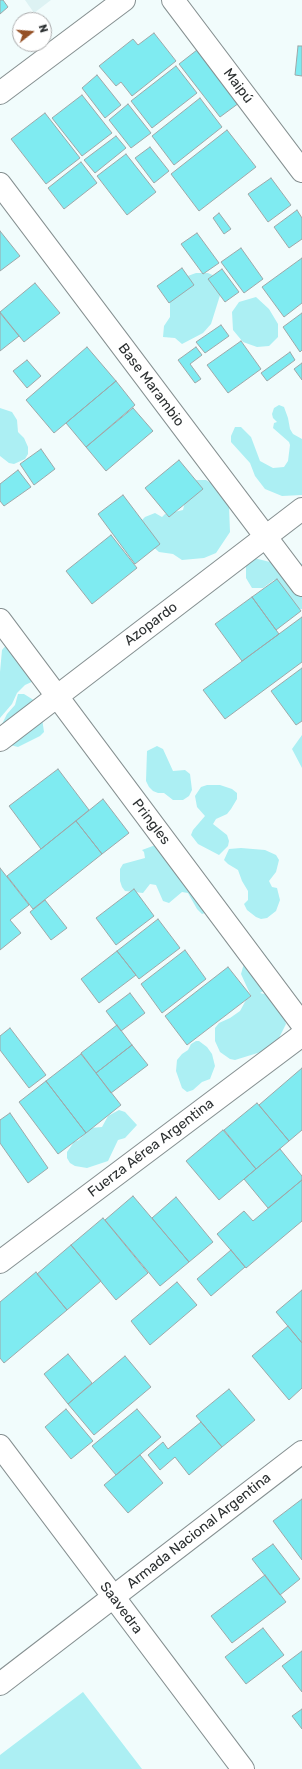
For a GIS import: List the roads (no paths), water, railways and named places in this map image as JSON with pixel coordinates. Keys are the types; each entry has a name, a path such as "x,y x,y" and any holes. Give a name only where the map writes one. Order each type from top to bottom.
{"street":[{"path":"0,93 124,0"},
{"name":"Maipú","path":"173,0 302,171"},
{"name":"Base Marambio","path":"0,184 302,585"},
{"name":"Azopardo","path":"0,740 302,509"},
{"name":"Pringles","path":"0,620 302,1024"},
{"name":"Fuerza Aérea Argentina","path":"0,1262 302,1035"},
{"name":"Saavedra","path":"0,1446 243,1769"},
{"name":"Armada Nacional Argentina","path":"0,1684 302,1452"}]}
